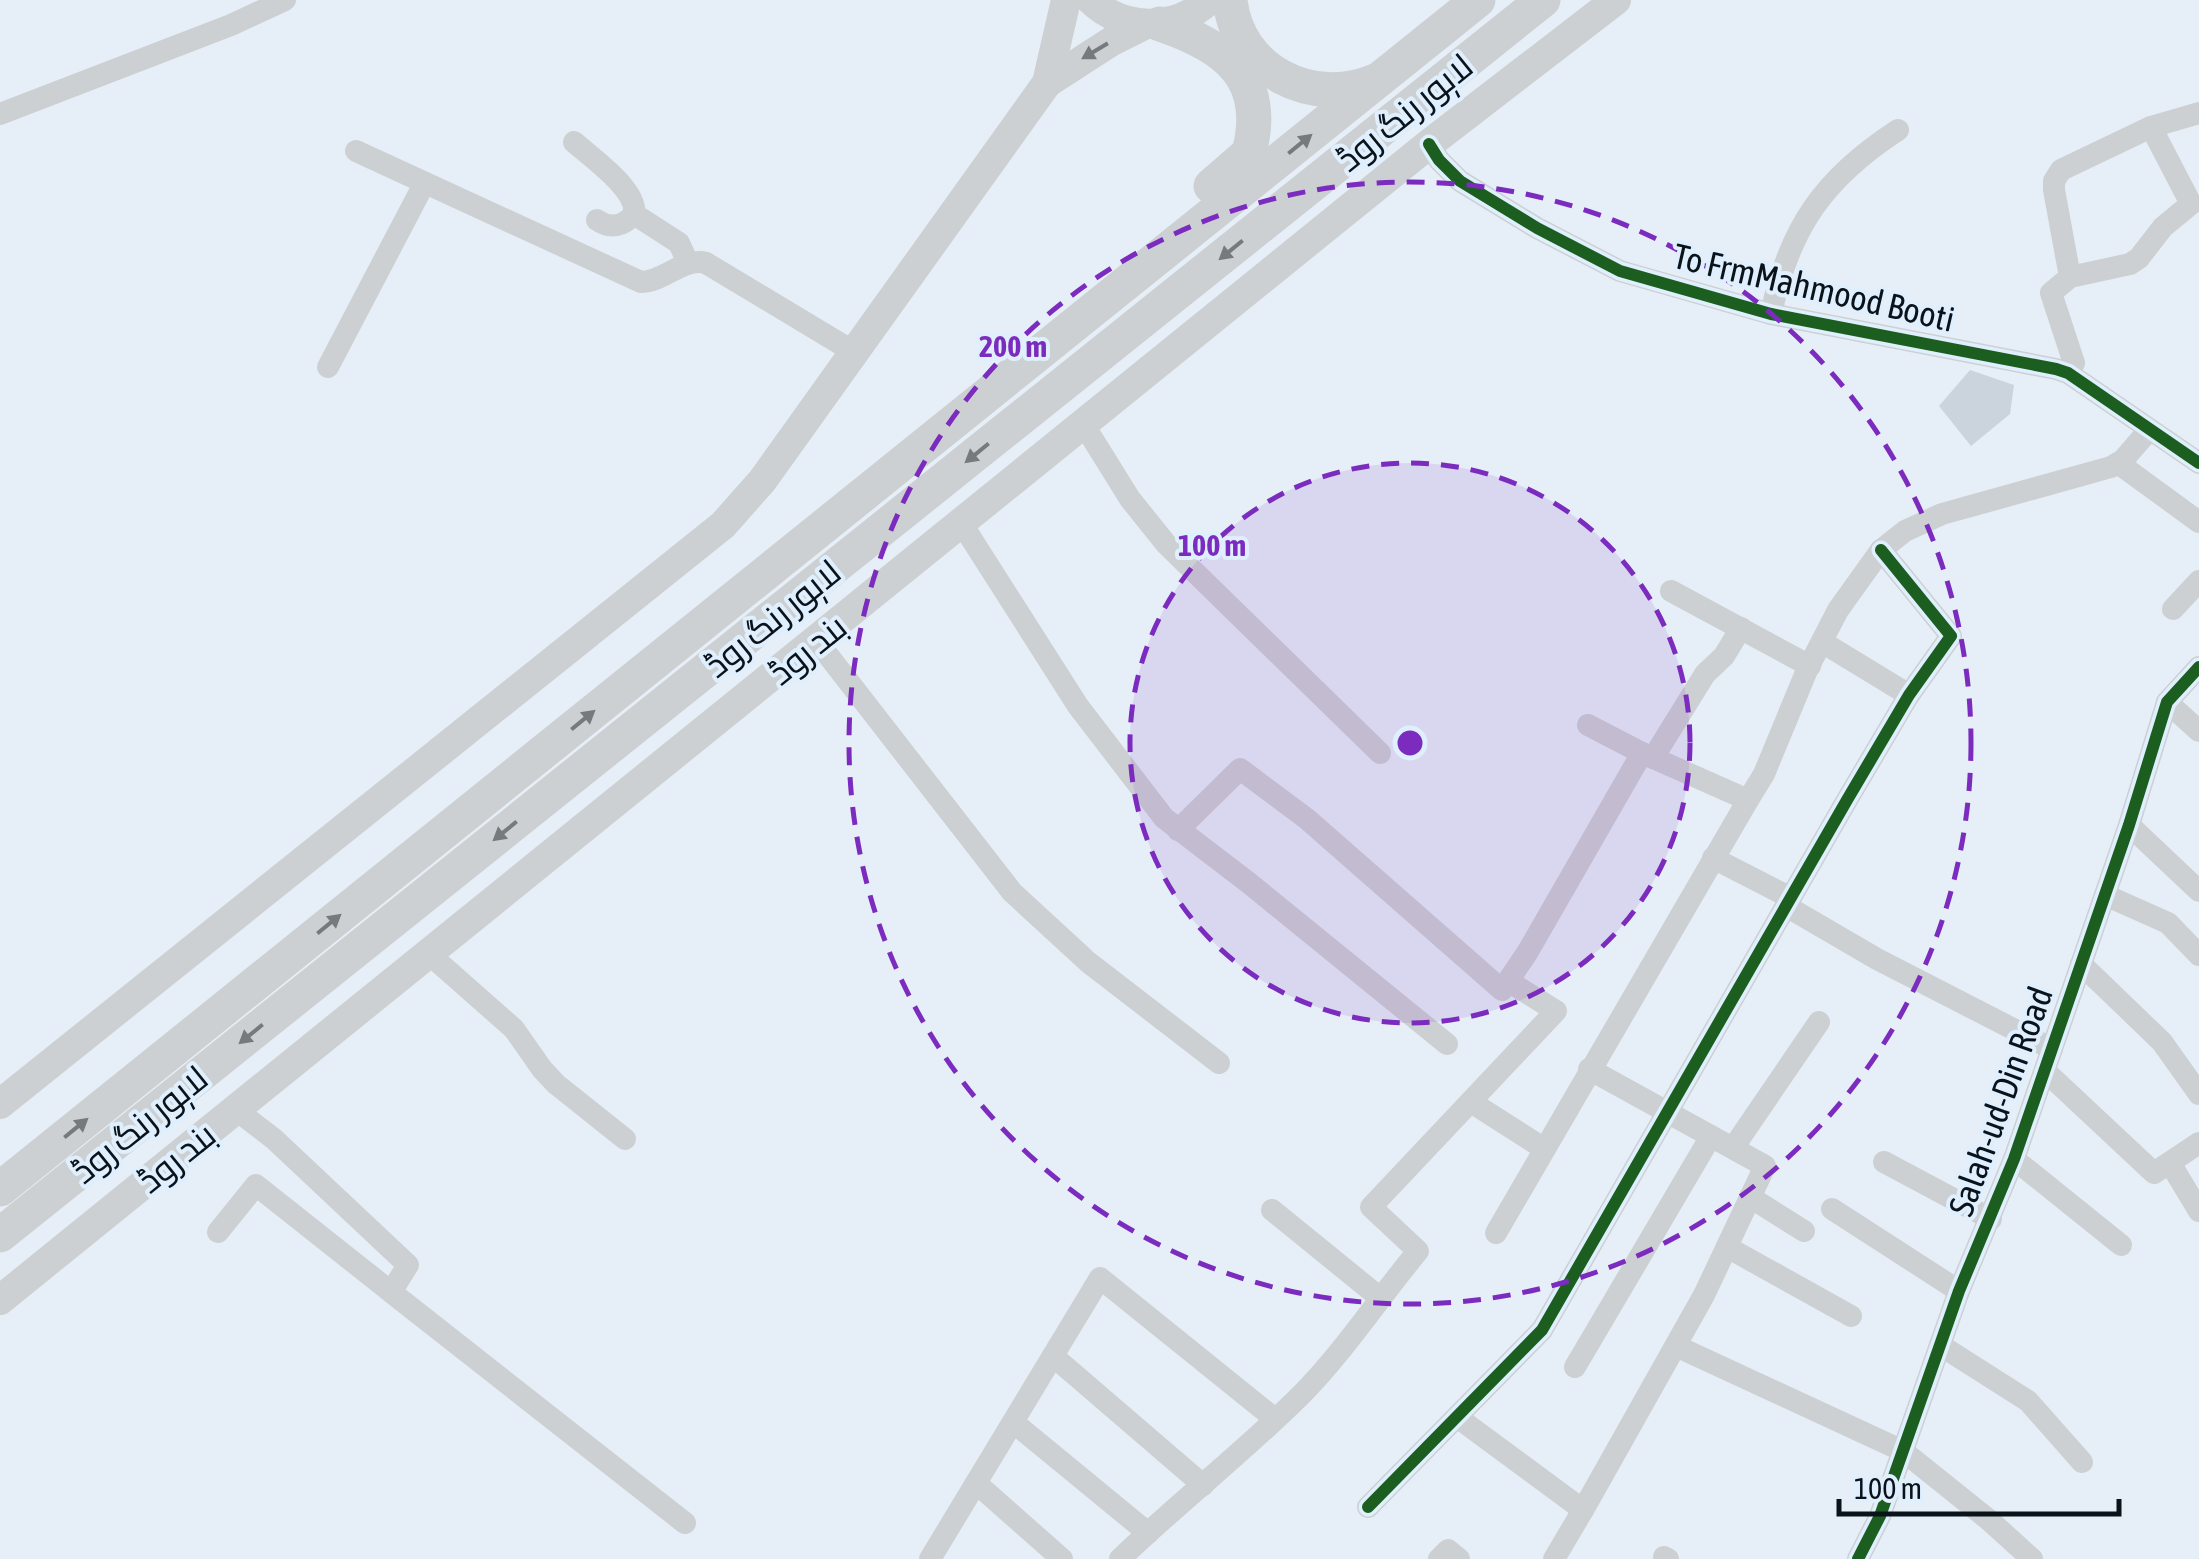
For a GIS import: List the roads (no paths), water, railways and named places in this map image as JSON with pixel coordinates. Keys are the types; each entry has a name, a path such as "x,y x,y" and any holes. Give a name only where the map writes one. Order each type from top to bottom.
{"highway":[{"path":"1230,0 1244,42 1268,69 1299,86 1334,91 1386,75"},
{"name":"لاہور رنگ روڈ","path":"0,1188 1478,0"},
{"name":"لاہور رنگ روڈ","path":"0,1235 1542,2"},
{"path":"824,526 915,430 1249,154 1256,108 1237,70 1204,41 1153,24"}],"main road":[{"path":"0,1104 723,525 762,481 1046,83 1056,55 1066,0"},
{"path":"1091,0 1122,20 1153,24"},
{"path":"1046,83 1095,51 1153,24 1182,19 1210,0"},
{"name":"بند روڈ","path":"0,1300 1429,144 1616,0"}],"street":[{"path":"0,114 285,0"},
{"path":"2070,277 2054,181 2061,170 2151,127 2199,113"},
{"path":"2068,373 2074,363 2052,293 2070,277 2130,264 2190,204 2151,127"},
{"path":"1770,314 1778,276 1812,207 1836,177 1898,130"},
{"path":"574,142 635,202 634,214 626,222 606,226 596,220"},
{"name":"To FrmMahmood Booti","path":"1429,144 1460,182 1620,271 1770,314 2068,373 2198,461"},
{"path":"356,151 641,282 653,281 688,263 706,263 854,352"},
{"path":"328,367 424,184"},
{"path":"634,214 680,242 688,263"},
{"path":"1084,426 1130,499 1167,545 1380,753"},
{"path":"1496,1233 1764,774 1838,610 1881,550 1905,531 1942,514 2118,462 2149,430"},
{"path":"2118,462 2199,522"},
{"path":"962,524 1078,706 1164,818 1447,1044"},
{"path":"1368,1507 1542,1330 1909,696 1952,636 1881,550"},
{"path":"2173,610 2199,580"},
{"path":"1671,590 1810,666"},
{"path":"1178,830 1240,768 1307,819 1502,990 1648,756 1704,674 1724,656 1740,628"},
{"path":"817,641 1012,892 1088,962 1219,1062"},
{"path":"1822,642 1909,696"},
{"name":"Salah-ud-Din Road","path":"1858,1559 1880,1516 1959,1290 2014,1159 2167,702 2199,667"},
{"path":"2167,702 2199,731"},
{"path":"1588,725 1748,800"},
{"path":"2129,824 2199,891"},
{"path":"1713,858 2048,1060 2154,1174 2199,1143"},
{"path":"2105,896 2168,923 2199,955"},
{"path":"429,954 514,1028 556,1084 625,1140"},
{"path":"2081,964 2162,1042 2199,1094"},
{"path":"1120,1559 1276,1418 1354,1333 1418,1250 1372,1207 1556,1010 1508,981"},
{"path":"1733,1148 1819,1022"},
{"path":"1554,1559 1676,1346 1765,1166 1589,1069"},
{"path":"1471,1102 1544,1148"},
{"path":"235,1109 274,1138 408,1266 391,1292"},
{"path":"1575,1367 1711,1136"},
{"path":"2014,1159 2122,1245"},
{"path":"1884,1162 1991,1218"},
{"path":"2170,1163 2199,1210"},
{"path":"218,1232 256,1185 684,1523"},
{"path":"1750,1197 1804,1231"},
{"path":"1832,1209 1959,1290"},
{"path":"1272,1210 1379,1297"},
{"path":"1727,1247 1851,1316"},
{"path":"939,1555 976,1483 1100,1278 1276,1418"},
{"path":"1940,1345 2028,1402 2082,1462"},
{"path":"1676,1346 1903,1451 2032,1559"},
{"path":"1052,1356 1203,1484"},
{"path":"1456,1418 1583,1510"},
{"path":"1013,1422 1148,1533"},
{"path":"976,1483 1062,1559"},
{"path":"1439,1559 1448,1550 1459,1559"}]}
